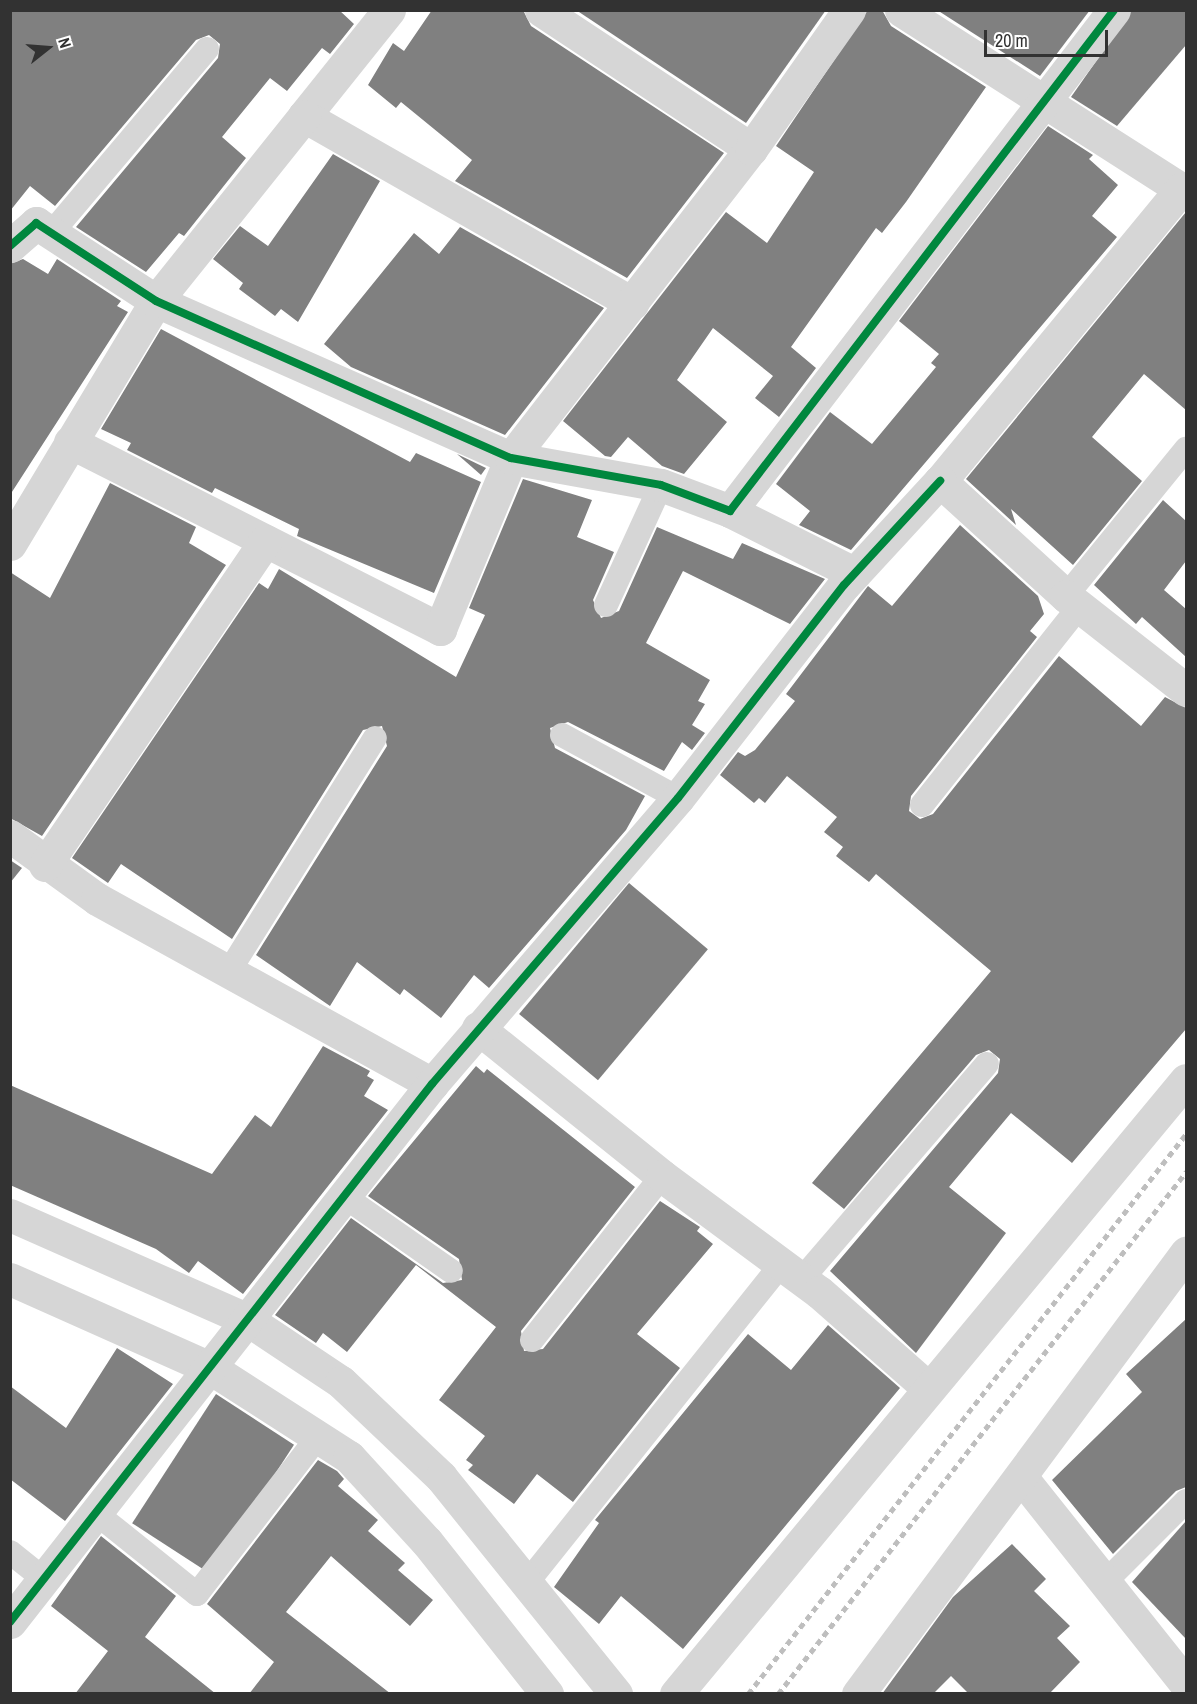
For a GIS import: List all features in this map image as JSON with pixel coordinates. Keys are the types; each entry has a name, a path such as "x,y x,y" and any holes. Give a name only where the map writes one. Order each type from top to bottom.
{"street":[{"path":"10,544 156,301 389,10"},
{"path":"541,10 751,149"},
{"path":"70,442 440,629 511,458 751,149 849,10"},
{"path":"10,1622 212,1369 432,1084 678,798 854,573 940,481 1184,190 901,10"},
{"path":"730,511 1042,99 1114,10"},
{"path":"304,116 632,303"},
{"path":"10,246 36,223 54,230 156,301 511,458 661,484 730,511 854,573"},
{"path":"940,481 1073,601 1186,690"},
{"path":"45,865 265,541"},
{"path":"10,836 45,865 228,973 432,1084"},
{"path":"478,1028 662,1176 791,1272 927,1387"},
{"path":"676,1694 927,1387 1186,1080"},
{"path":"10,1215 248,1320 350,1390 441,1477 616,1694"},
{"path":"858,1694 1022,1478 1186,1253"},
{"path":"10,1279 212,1369 349,1457 427,1542 547,1694"},
{"path":"1022,1478 1104,1583 1182,1668"}],"lane":[{"path":"54,230 207,49"},
{"path":"922,805 1186,449"},
{"path":"606,605 661,484"},
{"path":"562,735 678,798"},
{"path":"228,973 375,738"},
{"path":"526,1584 791,1272 987,1064"},
{"path":"532,1340 662,1176"},
{"path":"345,1197 451,1271"},
{"path":"97,1514 197,1594 318,1437"},
{"path":"1104,1583 1186,1501"},
{"path":"10,1552 44,1579"}],"building":[{"path":"10,10 339,10 354,24 330,54 322,48 287,91 270,78 222,137 246,158 184,236 179,233 146,272 76,227 218,58 220,44 209,35 196,40 55,206 30,186 10,211"},
{"path":"432,10 523,10 531,26 724,153 627,278 455,181 472,160 401,102 396,108 368,85 393,43 404,51"},
{"path":"576,10 826,10 746,123"},
{"path":"868,10 882,10 891,26 986,87 906,202 882,233 876,228 791,347 816,368 779,417 755,398 773,376 713,328 677,380 727,422 684,474 662,466 628,437 611,457 605,456 563,421 726,212 767,243 814,172 776,146"},
{"path":"937,10 1090,10 1040,76"},
{"path":"1132,10 1186,10 1186,45 1117,126 1071,97"},
{"path":"1048,126 1093,155 1089,159 1118,185 1092,216 1117,237 851,550 799,525 810,511 776,484 830,412 872,444 936,367 931,363 939,354 899,321"},
{"path":"333,154 380,181 298,322 281,309 275,316 239,289 243,283 213,259 240,226 268,246"},
{"path":"1186,212 1186,410 1144,374 1092,437 1142,481 1073,565 1011,509 1016,525 966,479"},
{"path":"460,227 604,308 505,435 351,367 324,344 414,233 439,254"},
{"path":"23,259 48,274 57,259 121,301 117,306 128,312 10,495 10,264"},
{"path":"161,329 410,462 416,453 481,482 434,593 297,536 299,529 215,488 212,493 127,450 131,443 101,429"},
{"path":"457,454 486,468 481,475"},
{"path":"523,479 592,500 577,537 614,552 593,600 601,618 619,611 657,527 733,559 742,543 825,579 790,624 683,571 646,643 710,680 698,701 705,704 692,725 705,733 692,750 682,742 664,771 568,722 550,728 555,748 645,796 626,830 489,988 474,975 441,1018 404,989 400,995 357,962 330,1006 256,955 387,746 382,726 363,730 232,939 121,864 108,883 72,858 259,583 268,589 279,569 456,677 485,615 469,608"},
{"path":"110,483 196,527 189,543 226,565 42,836 10,818 10,572 50,598"},
{"path":"1163,500 1186,521 1186,561 1164,590 1186,609 1186,657 1142,617 1136,624 1094,585"},
{"path":"960,525 1038,596 1044,614 1030,631 1037,637 911,796 909,811 920,819 933,814 1059,656 1141,726 1165,697 1186,708 1186,1029 1072,1163 1011,1113 949,1187 1006,1233 916,1353 830,1271 998,1073 1000,1059 989,1050 976,1055 844,1209 812,1183 991,971 876,874 869,882 836,856 843,847 824,832 837,817 787,776 765,803 759,798 754,803 720,775 738,752 745,756 755,750 795,701 786,694 868,586 892,606"},
{"path":"10,860 22,868 10,883"},
{"path":"629,883 708,949 598,1080 519,1014"},
{"path":"323,1046 370,1071 367,1076 374,1080 364,1096 388,1110 243,1294 198,1261 189,1273 156,1249 10,1185 10,1085 212,1174 255,1115 271,1127"},
{"path":"476,1066 484,1073 487,1069 635,1187 521,1331 524,1351 543,1349 660,1201 700,1227 697,1231 713,1244 637,1334 680,1368 573,1502 537,1474 514,1504 468,1470 473,1465 466,1460 485,1436 439,1400 496,1327 416,1265 347,1352 323,1333 316,1343 275,1315 351,1218 443,1283 462,1280 459,1259 368,1196"},
{"path":"1186,1319 1186,1487 1176,1491 1113,1554 1052,1480 1142,1392 1126,1374"},
{"path":"828,1325 900,1388 683,1649 621,1596 599,1624 554,1587 599,1523 595,1520 748,1334 791,1370"},
{"path":"117,1348 173,1384 65,1521 10,1479 10,1386 66,1428"},
{"path":"216,1394 294,1445 210,1574 132,1523"},
{"path":"318,1460 337,1471 344,1479 338,1486 378,1520 368,1531 405,1563 398,1570 433,1600 410,1626 331,1556 286,1612 391,1694 249,1694 274,1662 207,1604"},
{"path":"1186,1521 1186,1639 1132,1582"},
{"path":"101,1536 176,1596 145,1637 216,1694 75,1694 108,1651 51,1606"},
{"path":"1012,1544 1046,1579 1034,1591 1070,1626 1057,1638 1080,1662 1049,1694 969,1694 951,1676 933,1694 882,1694 953,1597"}],"railway":[{"path":"748,1694 1186,1134"},
{"path":"778,1694 1186,1172"}],"cycle path":[{"path":"10,246 36,223 156,301 511,458 661,485 730,511 1114,10"},
{"path":"10,1622 432,1084 678,798 844,585 940,481"}]}
